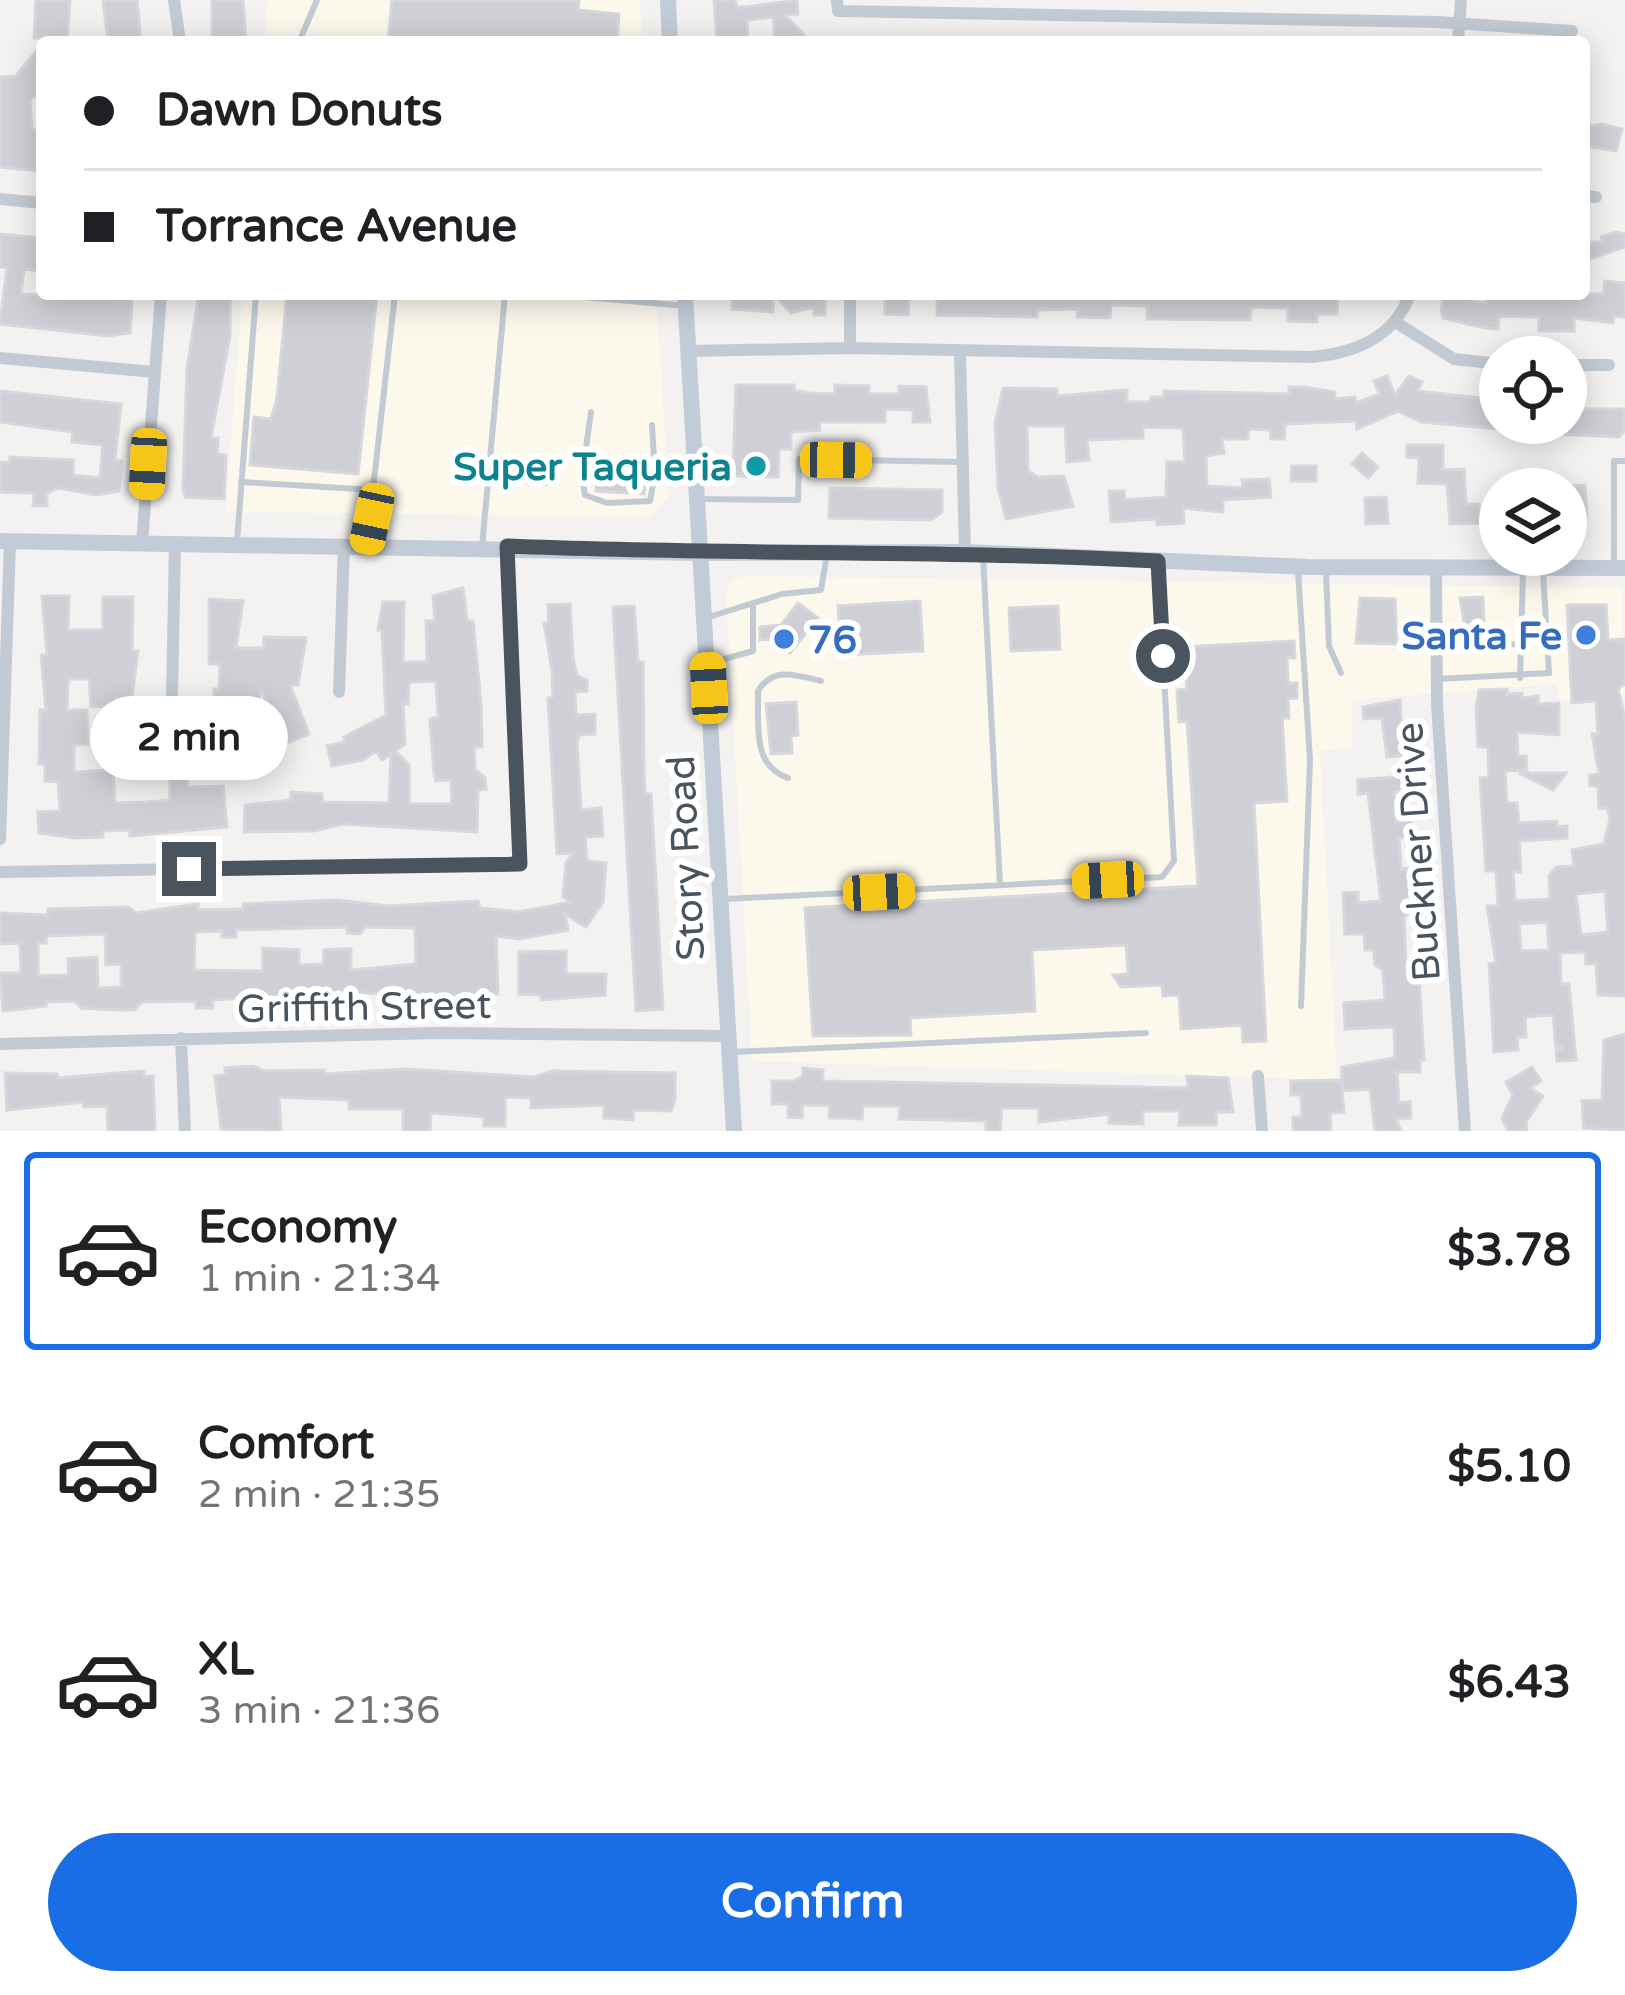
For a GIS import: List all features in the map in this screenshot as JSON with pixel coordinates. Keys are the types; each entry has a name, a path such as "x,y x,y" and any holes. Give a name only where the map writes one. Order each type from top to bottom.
{"main road":[{"path":"668,0 670,36"},
{"name":"Story Road","path":"685,300 734,1131"},
{"path":"5,541 507,546 700,553 974,552 1326,568 1479,569"},
{"path":"1587,568 1620,568"}],"street":[{"path":"174,0 179,36"},
{"path":"838,0 838,11 1460,23 1572,31"},
{"path":"1459,36 1461,0"},
{"path":"0,199 36,202"},
{"path":"142,543 160,300"},
{"path":"850,300 850,348"},
{"path":"688,351 850,348 960,354 1312,357 1361,347 1395,322 1406,300"},
{"path":"1395,322 1454,359 1479,362"},
{"path":"960,354 961,462 974,552"},
{"path":"0,358 154,372"},
{"path":"1587,365 1610,365"},
{"path":"0,838 5,541"},
{"path":"172,696 175,544"},
{"path":"339,692 344,546"},
{"path":"0,872 520,864 507,546"},
{"name":"Buckner Drive","path":"1436,569 1437,679 1465,1131"},
{"path":"181,1038 185,1131"},
{"name":"Griffith Street","path":"0,1044 181,1038 729,1044"},
{"path":"1258,1076 1262,1131"}],"lane":[{"path":"302,36 317,0"},
{"path":"237,544 256,300"},
{"path":"366,546 394,300"},
{"path":"482,547 504,300"},
{"path":"591,412 582,477 585,495 607,502 650,501 655,474 652,425"},
{"path":"697,499 798,500 799,459 961,462"},
{"path":"1620,568 1614,461 1625,461"},
{"path":"241,482 375,490"},
{"path":"705,618 821,590 827,552"},
{"path":"974,552 1000,886"},
{"path":"720,899 1162,877 1172,868 1158,561"},
{"path":"1298,567 1310,760 1300,1006"},
{"path":"1326,568 1328,646 1341,673"},
{"path":"1520,678 1523,576"},
{"path":"1437,679 1549,673 1544,576"},
{"path":"707,663 753,651 753,605"},
{"path":"1436,648 1519,644"},
{"path":"788,778 766,766 761,755 758,691 772,675 784,673 820,681"},
{"path":"729,1044 1146,1033"}],"shaded area":[{"path":"268,0 640,0 642,36 265,36"},
{"path":"242,300 656,300 669,497 650,517 226,512"},
{"path":"743,576 1622,588 1625,696 1558,700 1557,684 1352,700 1353,748 1320,751 1337,1080 752,1061 726,593 731,581"}],"building":[{"path":"36,0 70,0 67,36 34,38"},
{"path":"103,0 137,0 141,36 107,36"},
{"path":"212,0 243,0 246,36 212,36"},
{"path":"392,0 579,0 578,10 619,14 617,36 389,36"},
{"path":"714,0 735,0 736,7 745,7 797,0 798,14 785,15 805,36 774,36 774,17 747,20 748,36 717,36"},
{"path":"36,51 36,95 30,100 36,170 0,167 0,77 16,76"},
{"path":"1590,126 1622,129 1616,151 1590,147"},
{"path":"0,234 36,237 36,270 24,269 21,294 36,295 36,300 132,300 130,333 108,336 0,324 7,267 0,267"},
{"path":"1625,234 1625,247 1590,259 1590,242 1603,242 1601,237"},
{"path":"1605,281 1625,283 1625,317 1614,316 1613,323 1574,318 1574,331 1539,331 1539,317 1499,316 1498,329 1485,328 1443,318 1441,310 1444,300 1486,304 1486,300 1590,300 1590,294 1603,294"},
{"path":"198,300 230,300 230,335 211,438 218,438 217,454 226,455 224,499 185,497 187,369"},
{"path":"286,300 376,300 358,474 250,465 254,417 271,419"},
{"path":"732,300 773,300 773,312 732,309"},
{"path":"779,300 825,300 825,315 814,315 814,307 791,313"},
{"path":"885,300 909,300 908,315 885,314"},
{"path":"937,300 1338,300 1337,314 1317,314 1317,322 1288,321 1288,308 1251,307 1250,320 1147,319 1147,306 1111,305 1110,318 1077,317 1078,309 1037,310 1037,317 937,315"},
{"path":"1387,376 1395,395 1409,376 1422,382 1418,391 1479,398 1479,427 1421,422 1398,411 1357,429 1356,421 1285,424 1284,439 1271,439 1270,430 1248,429 1248,439 1222,439 1224,453 1206,456 1207,486 1243,488 1242,480 1269,479 1271,497 1223,500 1223,512 1183,508 1184,523 1157,525 1156,519 1111,522 1109,491 1124,491 1125,500 1166,497 1167,462 1185,462 1183,428 1143,427 1143,438 1087,440 1089,460 1067,462 1065,426 1027,426 1028,471 1038,477 1064,476 1073,506 1006,519 998,488 995,424 1003,388 1057,389 1057,396 1127,390 1127,402 1150,402 1151,397 1164,397 1164,391 1289,394 1289,387 1304,387 1335,392 1335,399 1355,397 1356,403 1380,394 1374,381"},
{"path":"736,385 794,385 794,390 835,394 835,385 869,386 869,394 899,394 899,386 926,387 930,422 913,422 913,410 885,409 885,422 819,422 820,430 791,432 791,449 779,449 778,477 733,476"},
{"path":"0,391 121,404 115,460 122,461 119,491 96,495 59,488 47,493 47,506 33,506 34,493 0,492 0,462 10,463 10,457 73,460 73,475 100,478 103,445 72,442 73,432 0,422"},
{"path":"1587,409 1624,409 1624,431 1619,437 1587,435"},
{"path":"1407,445 1443,445 1443,470 1464,469 1466,504 1479,504 1479,523 1450,524 1447,484 1418,483 1419,458 1407,457"},
{"path":"1362,453 1378,467 1368,478 1352,464"},
{"path":"529,460 553,462 550,485 527,483"},
{"path":"621,464 646,466 644,494 596,491 598,468 620,470"},
{"path":"1292,466 1316,466 1316,481 1291,481"},
{"path":"830,488 942,490 942,512 931,520 829,518"},
{"path":"1386,497 1388,523 1366,524 1365,498"},
{"path":"463,588 467,621 473,621 482,747 474,747 475,769 485,778 486,789 478,790 477,832 343,824 314,831 244,832 245,805 291,800 291,792 322,794 322,802 389,803 391,754 382,760 376,751 363,760 332,766 327,746 345,742 344,737 386,715 382,630 378,630 383,602 404,602 403,662 427,662 426,621 435,621 433,596","holes":["436,681 438,717 430,719 434,773 436,781 451,780 452,804 409,804 409,765 395,751 405,744 403,704 408,704 409,682"]},
{"path":"42,596 69,596 68,630 103,630 103,597 133,597 132,651 138,651 132,698 117,698 124,706 91,707 89,679 68,679 67,710 87,710 88,744 74,745 74,772 113,770 115,803 148,802 170,800 170,768 188,768 187,787 223,786 227,827 130,836 130,830 103,831 103,837 75,838 39,833 38,812 60,811 58,782 45,781 45,764 39,764 40,710 46,710 41,655 47,655"},
{"path":"1483,597 1484,625 1480,633 1466,634 1460,598"},
{"path":"1360,598 1395,599 1397,644 1356,643"},
{"path":"209,599 243,601 236,648 264,648 264,637 306,638 298,685 290,685 309,734 285,744 260,687 257,760 250,760 248,733 231,731 218,751 195,737 214,708 214,689 219,689 220,664 209,664"},
{"path":"920,601 923,651 841,655 838,606"},
{"path":"798,603 818,618 790,653 774,639 760,640 760,627 781,625"},
{"path":"570,604 577,676 587,680 587,691 575,692 576,715 595,714 595,734 579,735 577,742 581,810 601,808 603,836 585,837 587,861 606,863 603,902 586,927 565,914 568,930 519,939 496,936 498,994 453,999 356,992 212,1000 213,1008 196,1008 196,1001 142,1002 134,1010 81,1008 75,1001 3,1011 0,973 21,973 20,943 0,944 0,913 48,915 48,909 128,907 136,913 198,904 198,910 243,909 243,904 337,900 389,906 478,901 480,908 519,912 571,902 563,897 566,863 573,853 557,854 548,698 553,697 552,670 544,623 549,623 548,605","holes":["347,927 347,933 360,934 365,927 415,928 416,964 351,970 351,949 339,949 324,950 323,964 299,965 299,950 263,948 263,971 194,970 195,932 222,931 222,937 236,937 236,930","105,934 106,965 121,964 121,987 98,988 97,957 68,959 69,975 38,976 38,943 46,943 46,936"]},
{"path":"1567,605 1606,605 1608,640 1625,639 1625,684 1618,689 1625,719 1625,996 1598,995 1596,964 1586,964 1585,952 1560,953 1561,984 1569,984 1576,1060 1557,1061 1556,1052 1564,1047 1556,1048 1553,1015 1525,1017 1526,1037 1517,1037 1518,1050 1494,1052 1489,964 1496,963 1487,906 1498,906 1496,871 1486,871 1480,778 1489,777 1488,747 1478,747 1476,709 1479,690 1507,689 1507,694 1522,693 1522,698 1538,696 1538,704 1559,703 1559,735 1517,732 1518,757 1526,756 1527,770 1505,771 1507,803 1517,803 1519,823 1557,821 1557,827 1567,826 1567,838 1519,841 1521,872 1513,872 1515,901 1550,899 1549,876 1556,867 1574,866 1572,850 1604,844 1610,818 1607,808 1599,808 1598,786 1590,786 1589,775 1599,774 1592,734 1598,734 1596,701 1572,703","holes":["1605,891 1608,932 1581,935 1576,894","1547,922 1549,950 1521,951 1519,924"]},
{"path":"634,606 638,662 643,662 645,794 651,794 663,1009 636,1011 613,607"},
{"path":"1058,606 1060,649 1011,651 1009,608"},
{"path":"1294,641 1295,658 1287,658 1288,683 1297,683 1297,698 1288,699 1289,718 1282,718 1287,801 1254,803 1266,1041 1243,1042 1242,1025 1181,1029 1179,995 1163,996 1162,985 1121,987 1113,975 1128,974 1126,945 1032,950 1035,1011 910,1018 911,1035 813,1036 805,908 1198,886 1187,721 1179,722 1177,690 1187,689 1184,647"},
{"path":"1400,700 1403,756 1387,757 1382,718 1364,719 1363,707"},
{"path":"796,702 798,735 791,736 792,753 771,754 766,704"},
{"path":"128,710 146,730 126,749 108,728"},
{"path":"162,739 189,741 188,755 161,758"},
{"path":"1519,773 1566,773 1553,790"},
{"path":"1405,776 1409,790 1394,792 1396,822 1411,821 1412,837 1399,838 1401,869 1413,868 1415,909 1404,917 1406,962 1418,962 1424,1060 1420,1060 1420,1072 1397,1072 1399,1103 1410,1102 1411,1118 1396,1119 1401,1131 1375,1131 1370,1089 1342,1091 1342,1067 1395,1058 1394,1027 1345,1029 1344,1003 1385,1000 1383,970 1375,965 1374,950 1365,950 1364,934 1345,934 1343,893 1358,892 1358,903 1381,901 1368,793 1358,794 1358,780"},
{"path":"566,951 566,974 606,974 605,995 541,1000 541,995 519,994 519,952"},
{"path":"1625,1034 1625,1130 1584,1128 1582,1101 1602,1100 1604,1040"},
{"path":"253,1066 264,1071 324,1070 324,1074 405,1069 534,1077 552,1071 675,1073 675,1100 671,1111 633,1110 633,1120 604,1118 604,1105 531,1108 531,1098 505,1097 505,1126 484,1126 484,1117 431,1113 430,1131 403,1131 403,1109 349,1109 349,1100 279,1097 281,1131 221,1129 215,1076 225,1075 225,1068"},
{"path":"1532,1067 1541,1081 1530,1088 1543,1096 1526,1122 1527,1131 1508,1131 1502,1118 1513,1095 1506,1082"},
{"path":"803,1068 823,1070 823,1081 1188,1088 1187,1076 1228,1078 1233,1112 1216,1112 1216,1125 1179,1125 1180,1111 1143,1111 1143,1124 1128,1124 1109,1123 1109,1114 1039,1122 1039,1108 1002,1108 1000,1131 986,1131 986,1121 899,1119 900,1106 863,1106 862,1119 829,1118 830,1105 802,1105 802,1118 788,1117 788,1104 772,1104 772,1081 793,1081 803,1076"},
{"path":"144,1071 144,1077 153,1076 155,1131 108,1131 107,1106 84,1107 83,1102 7,1110 5,1073 57,1074 58,1078"},
{"path":"1341,1080 1344,1112 1330,1113 1331,1131 1293,1131 1293,1117 1302,1117 1301,1095 1291,1095 1291,1081"}],"place":[{"name":"Super Taqueria","path":"756,466"},
{"name":"Santa Fe","path":"1586,635"},
{"name":"76","path":"784,639"}],"route":[{"path":"189,869 520,864 507,546 700,553 964,552 1158,561 1163,656"}]}
